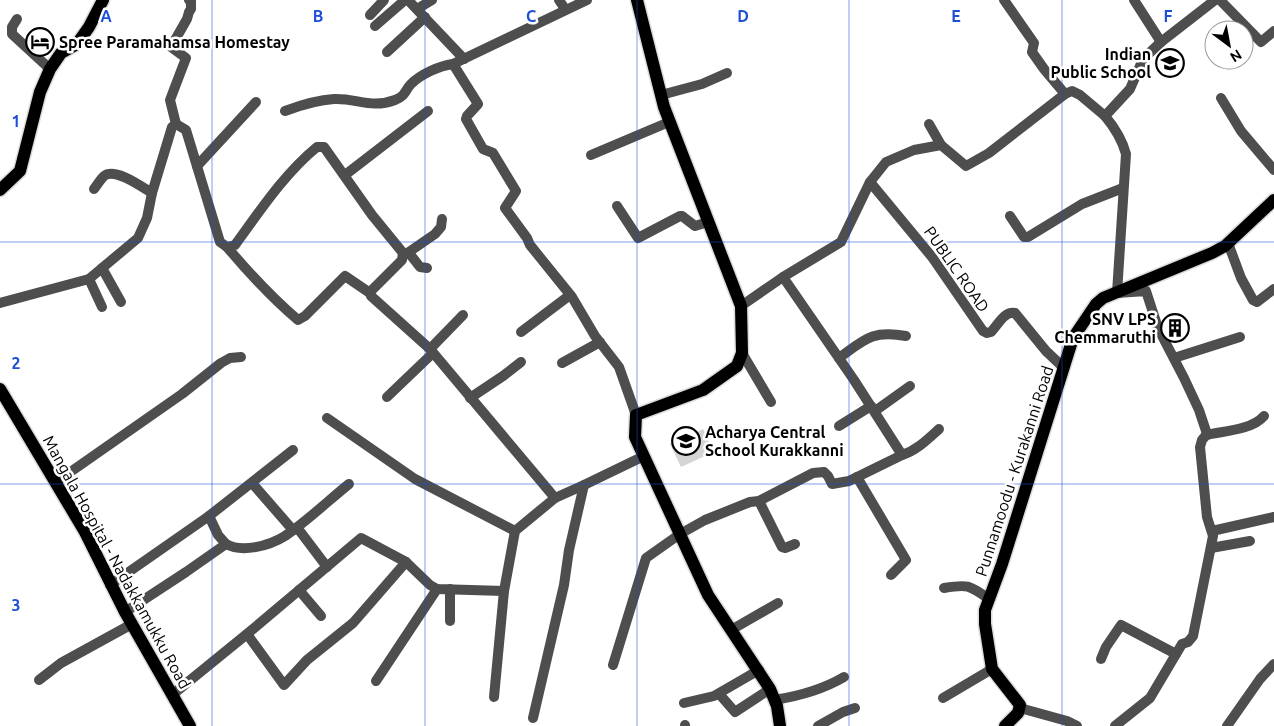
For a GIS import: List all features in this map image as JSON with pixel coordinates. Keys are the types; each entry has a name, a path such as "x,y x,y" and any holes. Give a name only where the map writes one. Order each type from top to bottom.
{"main road":[{"path":"0,190 20,171 40,92 50,69 61,53 77,44 89,27 103,0"},
{"path":"637,0 669,122 741,306 742,353 737,366 703,390 636,416 635,437 708,595 758,670 772,695 780,726"},
{"name":"Punnamoodu - Kurakanni Road","path":"992,669 985,624 985,610 1005,555 1073,338 1099,301 1212,253 1228,243 1274,200"},
{"name":"Mangala Hospital - Nadakkamukku Road","path":"0,389 86,532 110,585 190,726"},
{"path":"992,669 1018,700 1020,708 1018,713 1005,726"}],"street":[{"path":"189,0 192,1 191,9 171,47 186,58 170,100 176,124 186,130 220,242 227,246 254,279 298,320 305,316 345,276 370,294 377,303 432,351 555,498"},
{"path":"370,15 384,0"},
{"path":"375,26 406,0 418,9 464,59"},
{"path":"418,9 432,0"},
{"path":"285,111 315,101 336,99 378,105 397,99 405,94 411,84 443,65 453,64 464,59 562,5 586,0"},
{"path":"1004,0 1034,44 1032,52 1065,94"},
{"path":"1134,0 1161,42"},
{"path":"1105,116 1130,88 1143,59 1161,42 1221,1 1261,42 1274,31"},
{"path":"387,52 425,17"},
{"path":"17,19 12,27 12,34 50,69"},
{"path":"453,64 478,104 466,116 466,119 483,149 493,153 516,191 505,208 530,245 570,295 600,342 619,367 636,416"},
{"path":"661,95 702,84 727,73"},
{"path":"929,124 941,145 966,166 988,153 1065,94 1072,91 1080,95 1105,116 1115,128 1126,154 1117,293 1146,291 1158,328 1199,410 1206,435"},
{"path":"1221,98 1241,132 1274,170"},
{"path":"197,166 256,102"},
{"path":"345,176 428,111"},
{"path":"591,155 669,122"},
{"path":"0,303 89,279 138,238 147,218 152,193 172,127 176,124"},
{"path":"741,306 783,277 841,242 870,182 883,165 892,158 914,150 941,145"},
{"path":"227,246 235,245 286,177 317,147 324,147 372,215 403,253 420,267 427,268"},
{"path":"94,190 105,175 112,173 120,175 152,193"},
{"name":"PUBLIC ROAD","path":"870,182 932,257 983,331 991,332 1006,314 1015,312 1046,352 1064,368"},
{"path":"1010,216 1024,237 1028,237 1082,204 1123,188"},
{"path":"617,206 638,238 680,216 692,226 708,222"},
{"path":"370,294 406,255 439,230 442,219"},
{"path":"1228,243 1241,278 1253,300 1257,302 1274,289"},
{"path":"102,268 121,302"},
{"path":"783,277 873,408 902,455"},
{"path":"89,279 102,306"},
{"path":"521,332 570,295"},
{"path":"387,397 432,351 463,315"},
{"path":"839,358 872,336 881,334 906,336"},
{"path":"1174,358 1240,337"},
{"path":"562,364 600,342"},
{"path":"742,353 771,402"},
{"path":"56,482 174,400 221,363 230,358 241,357"},
{"path":"470,398 504,376 521,362"},
{"path":"839,426 910,386"},
{"path":"1115,726 1150,698 1182,644 1188,642 1193,636 1213,536 1206,517 1200,447 1202,440 1206,435 1244,427 1261,420 1264,416"},
{"path":"327,418 415,479 515,531"},
{"path":"612,665 646,558 680,534 705,520 750,502 759,501 813,474 824,472 832,484 849,481 909,453 939,429"},
{"path":"110,585 209,516 293,450"},
{"path":"494,697 504,591 515,531 555,498 644,456"},
{"path":"857,477 906,560 891,575"},
{"path":"252,484 292,530 299,530 327,567"},
{"path":"209,516 218,534 226,544 234,549 256,547 284,536 349,484"},
{"path":"533,718 564,585 569,550 584,485"},
{"path":"759,501 782,547 795,544"},
{"path":"1212,532 1274,517"},
{"path":"172,694 361,538 406,562 430,586 437,589 504,591"},
{"path":"1211,548 1250,541"},
{"path":"125,612 226,544"},
{"path":"247,634 284,685 307,660 353,623 406,562"},
{"path":"944,588 960,585 970,586 989,599"},
{"path":"376,681 437,589"},
{"path":"450,589 450,621"},
{"path":"300,590 321,616"},
{"path":"731,630 778,603"},
{"path":"39,680 61,663 132,624"},
{"path":"1101,659 1106,647 1121,625 1176,654"},
{"path":"1227,726 1260,679 1274,664"},
{"path":"943,698 992,669"},
{"path":"684,703 714,696 758,670"},
{"path":"721,696 735,712 772,695 801,695 823,688 844,677"},
{"path":"818,726 843,712 855,708"},
{"path":"1020,708 1077,726"}],"shaded area":[{"path":"703,429 714,452 681,467 670,444"}],"place":[{"name":"Spree Paramahamsa Homestay","path":"40,42"},
{"name":"Indian Public School","path":"1170,63"},
{"name":"SNV LPS Chemmaruthi","path":"1175,328"},
{"name":"Acharya Central School Kurakkanni","path":"686,441"}]}
